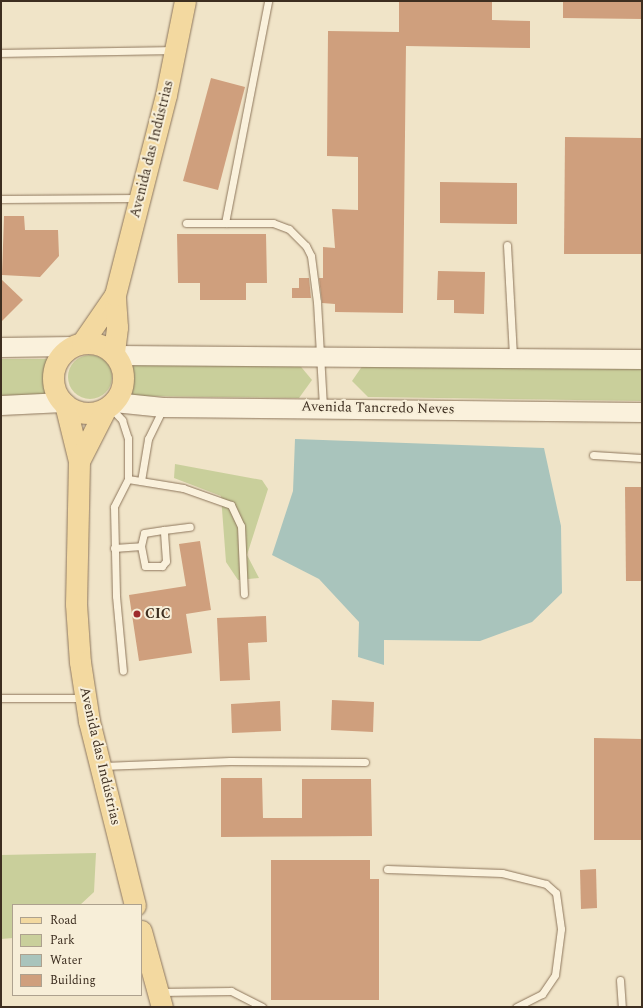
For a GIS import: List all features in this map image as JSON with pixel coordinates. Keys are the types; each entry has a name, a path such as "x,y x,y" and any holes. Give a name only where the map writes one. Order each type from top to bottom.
{"main road":[{"name":"Avenida das Indústrias","path":"115,295 141,199 176,50 185,1"},
{"path":"79,461 64,403 54,384 53,373 57,362 78,344 115,295"},
{"path":"79,461 123,384 115,353 117,327 115,295"},
{"path":"1,347 101,344 115,353 642,359"},
{"path":"1,405 64,403 85,413 110,406"},
{"name":"Avenida Tancredo Neves","path":"110,406 323,407 642,412"},
{"name":"Avenida das Indústrias","path":"79,461 76,604 85,698 100,766 135,904"},
{"path":"142,935 159,1000"}],"lane":[{"path":"225,223 268,1"},
{"path":"1,53 176,50"},
{"path":"1,199 141,199"},
{"path":"186,223 280,224 306,246 311,256 322,355 323,407"},
{"path":"507,245 513,357"},
{"path":"110,406 122,420 127,434 128,479 114,507 114,548 123,671"},
{"path":"140,481 148,439 163,407"},
{"path":"593,455 642,458"},
{"path":"128,479 183,488 231,505 241,526 244,594"},
{"path":"164,530 165,565 145,566 141,546 144,533 164,530 190,527"},
{"path":"114,548 141,546"},
{"path":"1,698 85,698"},
{"path":"100,766 230,761 365,762"},
{"path":"387,869 502,873 546,884 556,894 560,907 561,929 555,975 542,994 516,1007"},
{"path":"620,980 622,1007"},
{"path":"159,1000 232,991 262,1007"}],"green space":[{"path":"90,355 102,359 108,365 112,377 108,389 102,395 90,399 78,395 72,389 68,377 72,365 78,359"},
{"path":"1,359 48,359 48,398 1,398"},
{"path":"131,360 297,362 312,380 299,398 132,396"},
{"path":"363,365 642,367 642,401 368,397 352,381"},
{"path":"175,464 262,480 268,489 247,555 259,578 238,580 226,562 221,496 174,478"},
{"path":"96,853 94,892 81,904 12,904 12,938 1,939 1,855"}],"water":[{"path":"295,439 544,448 561,526 562,593 532,622 480,641 384,640 384,665 358,657 359,622 319,579 272,555 293,491"}],"building":[{"path":"399,1 492,1 492,20 530,21 530,48 406,46 403,313 335,312 335,304 322,303 319,278 323,278 323,247 335,248 332,209 358,210 358,157 327,156 328,31 399,32"},
{"path":"563,1 642,1 642,19 563,18"},
{"path":"211,78 245,87 218,190 183,181"},
{"path":"565,137 642,138 642,254 564,254"},
{"path":"440,182 517,183 517,224 440,223"},
{"path":"4,216 24,216 25,230 58,230 59,256 40,277 2,275"},
{"path":"177,234 266,234 267,283 246,283 246,300 200,300 200,283 178,283"},
{"path":"438,271 485,272 484,314 454,313 454,300 437,300"},
{"path":"299,278 309,278 311,298 292,298 292,288 299,288"},
{"path":"1,279 23,300 1,322"},
{"path":"625,487 642,487 642,581 626,581"},
{"path":"200,541 211,610 186,614 192,653 139,661 129,595 186,586 179,544"},
{"path":"266,616 267,642 248,643 250,680 220,681 217,618"},
{"path":"332,700 374,702 373,732 331,730"},
{"path":"280,701 281,731 232,733 231,704"},
{"path":"594,738 642,739 642,840 594,840"},
{"path":"221,778 262,778 263,818 302,818 302,779 371,779 372,836 221,837"},
{"path":"271,860 370,860 370,879 379,879 379,1000 271,1000"},
{"path":"596,869 597,908 581,909 580,870"}],"place":[{"name":"CIC","path":"137,614"}]}
